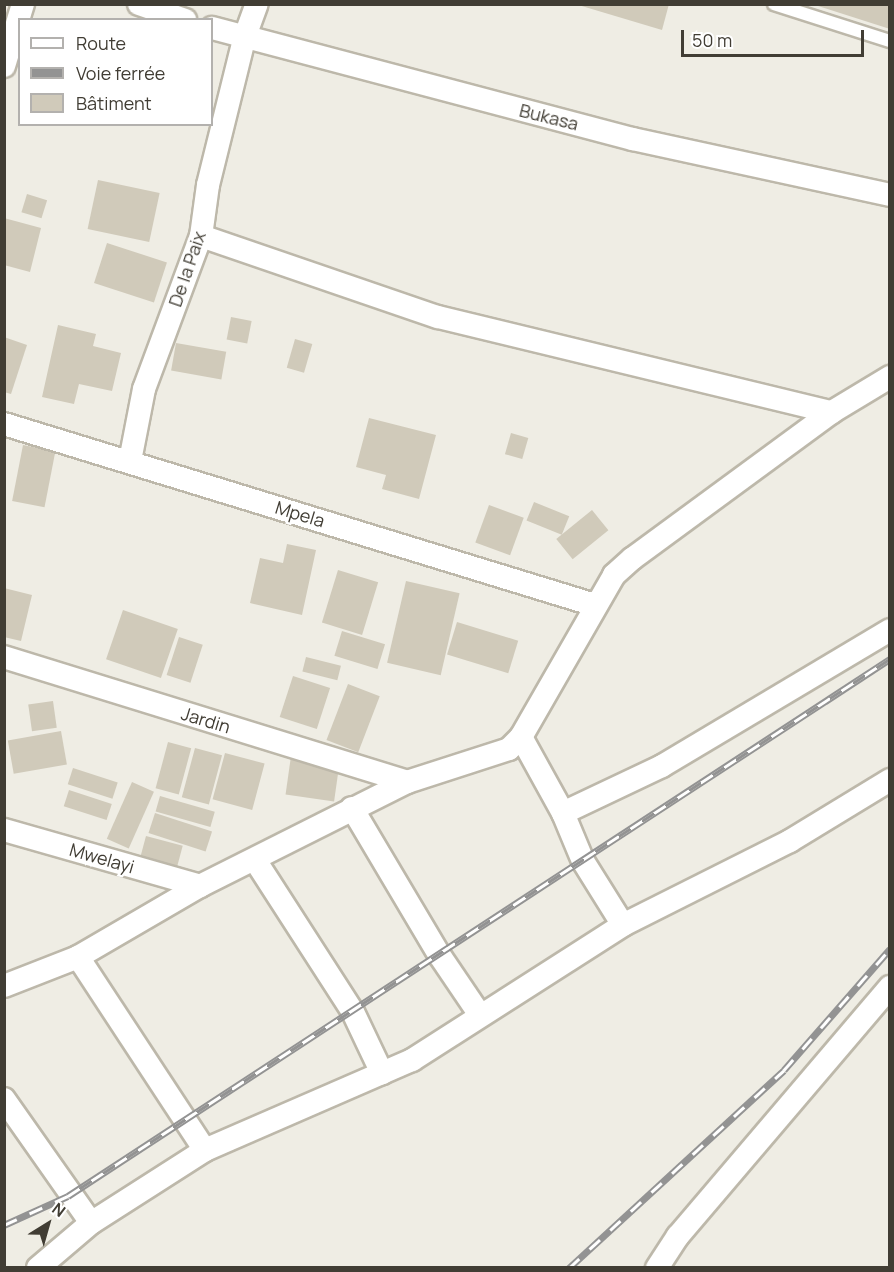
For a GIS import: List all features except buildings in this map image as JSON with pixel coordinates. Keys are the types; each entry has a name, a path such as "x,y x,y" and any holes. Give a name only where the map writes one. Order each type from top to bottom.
{"street":[{"path":"139,4 179,18"},
{"name":"De la Paix","path":"130,461 144,389 201,236 208,185 244,39 258,4"},
{"path":"4,66 18,20"},
{"name":"Bukasa","path":"213,28 244,39 633,139 890,195"},
{"path":"201,236 438,316 832,412"},
{"path":"4,986 78,957 200,886 407,782 509,749 521,737 614,575 633,558 832,412 890,377"},
{"name":"Mpela","path":"4,424 595,605"},
{"path":"563,813 662,766 890,630"},
{"name":"Jardin","path":"4,657 407,782"},
{"path":"521,737 563,813 583,861 623,925"},
{"path":"38,1268 91,1223 205,1150 412,1060 623,925 790,841 890,780"},
{"path":"352,808 440,956 480,1015"},
{"name":"Mwelayi","path":"4,830 200,886"},
{"path":"255,860 353,1012 382,1073"},
{"path":"78,957 205,1150"},
{"path":"657,1268 678,1236 890,987"},
{"path":"4,1099 91,1223"}],"lane":[{"path":"774,4 890,41"}],"railway":[{"path":"4,1225 68,1196 890,659"},
{"path":"569,1268 784,1070 890,949"}]}
